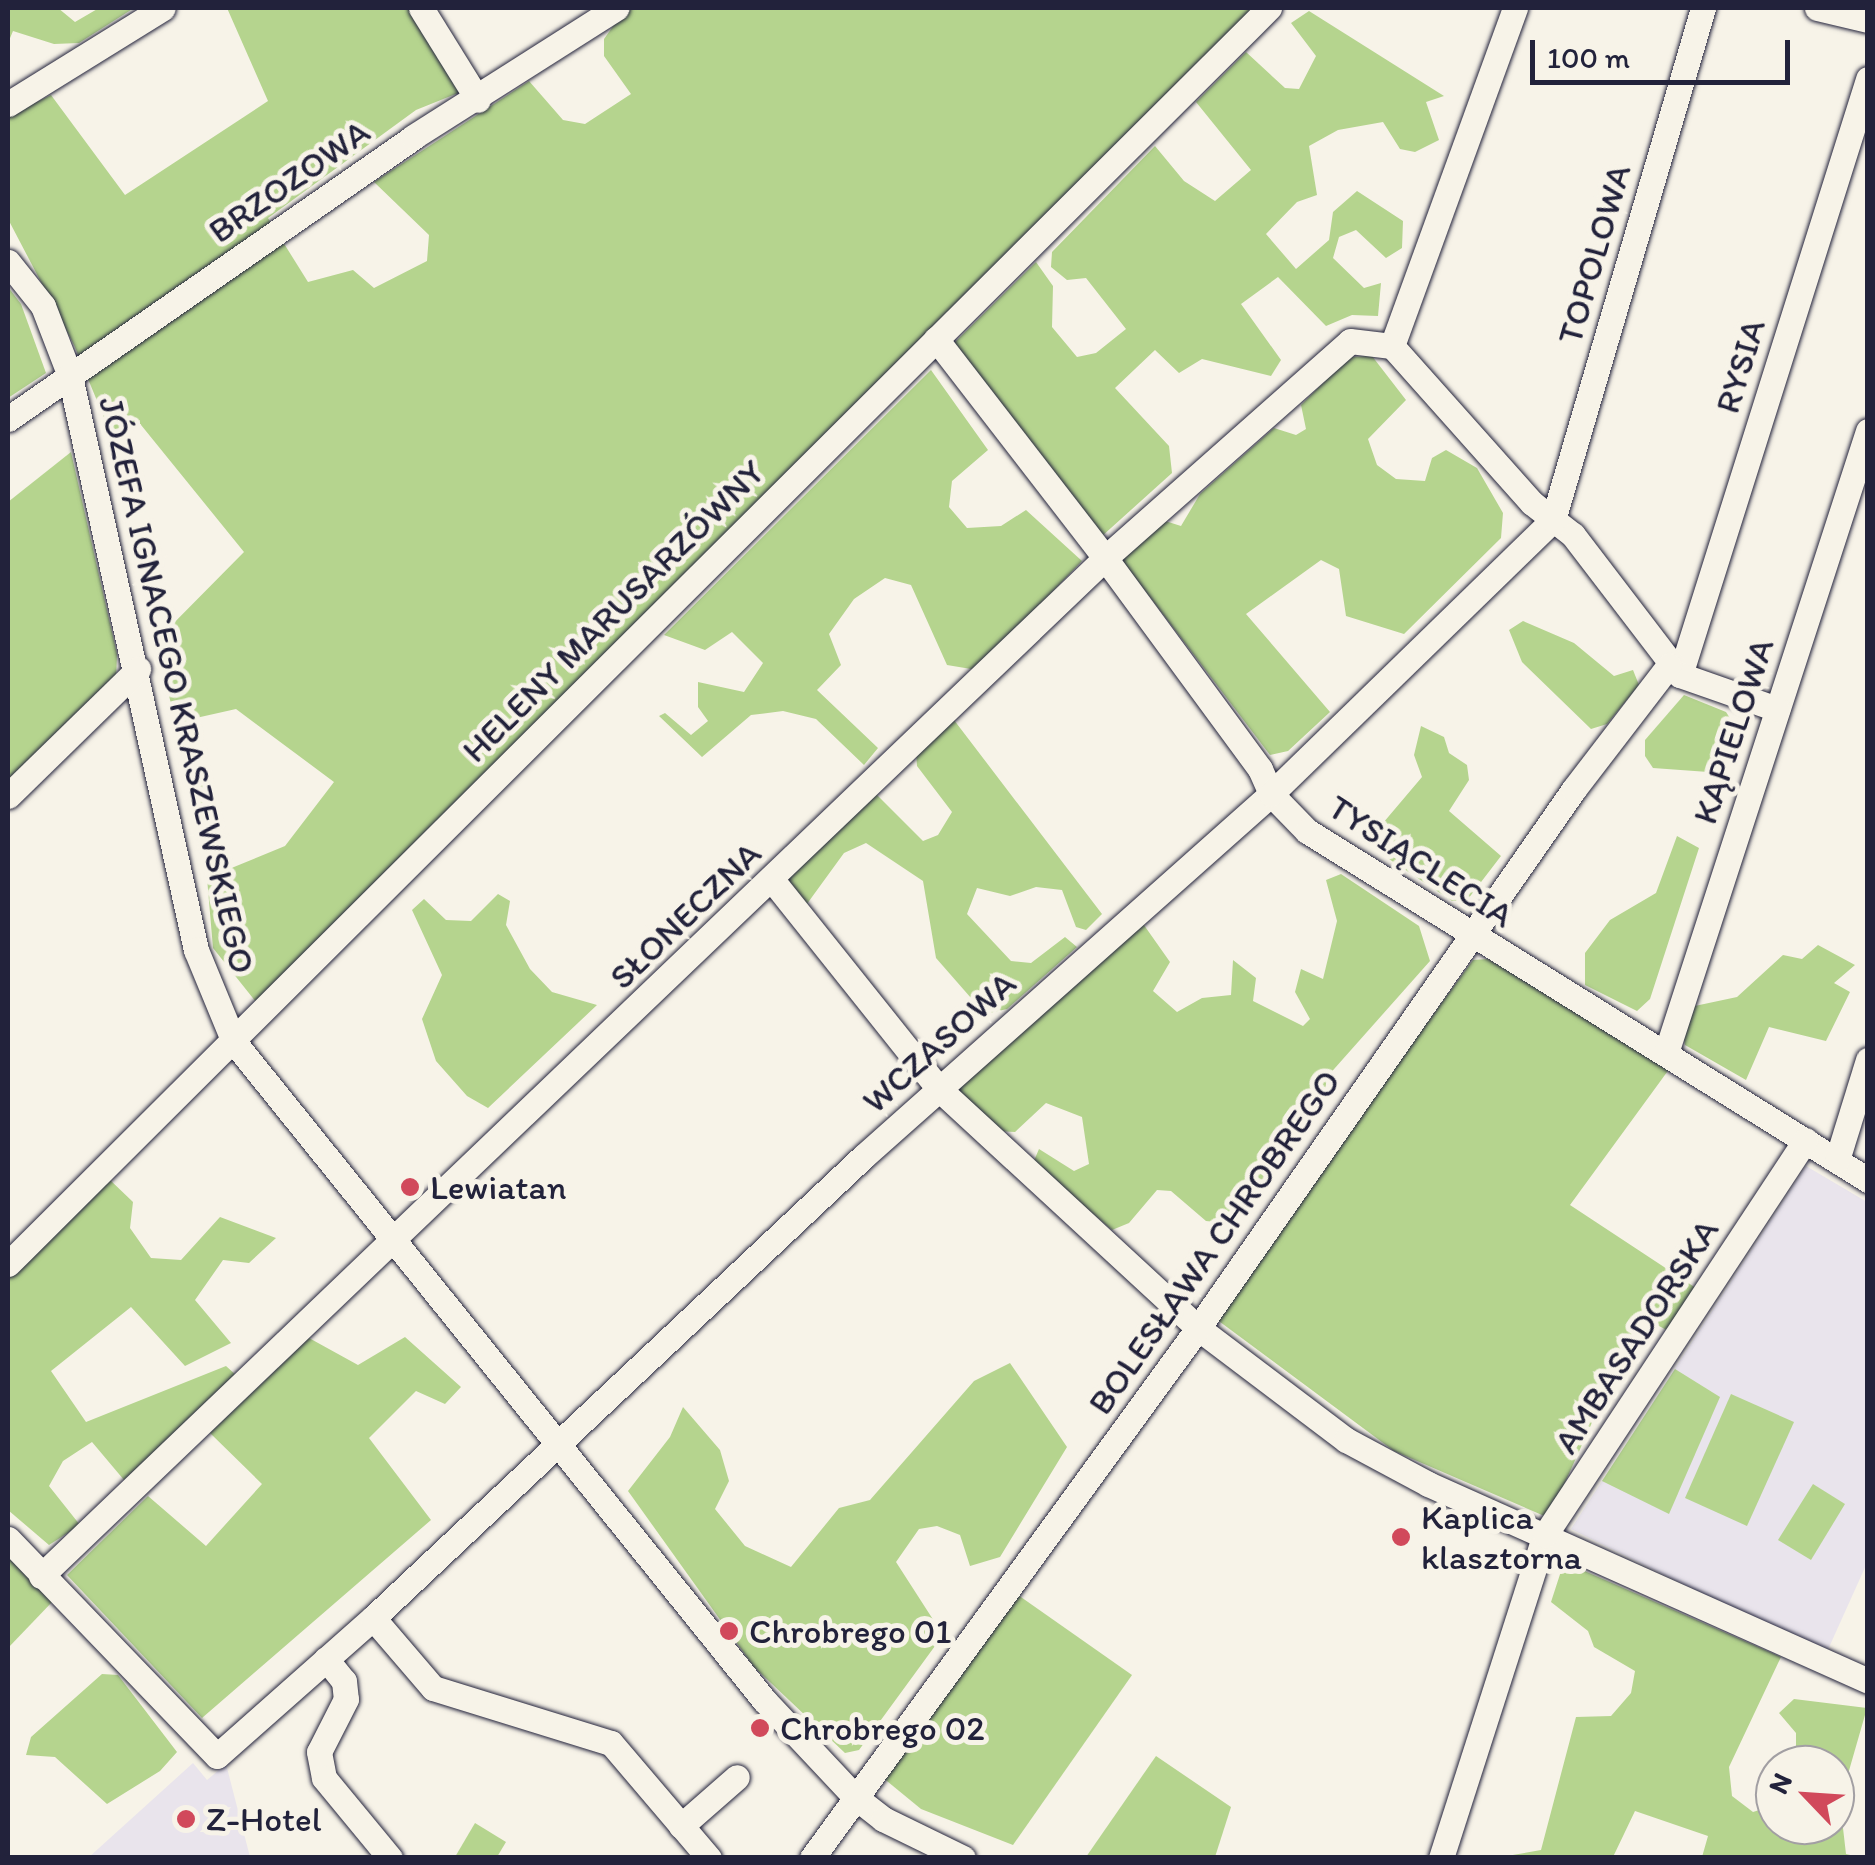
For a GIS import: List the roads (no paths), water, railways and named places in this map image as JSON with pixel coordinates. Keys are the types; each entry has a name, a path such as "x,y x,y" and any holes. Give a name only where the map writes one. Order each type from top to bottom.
{"street":[{"path":"8,104 163,8"},
{"path":"421,8 478,100"},
{"name":"BRZOZOWA","path":"8,418 413,138 478,100 616,8"},
{"name":"HELENY MARUSARZÓWNY","path":"8,1264 1269,8"},
{"path":"1515,8 1392,346 1553,520 1573,536 1675,670 1777,709"},
{"name":"TOPOLOWA","path":"1553,520 1703,8"},
{"path":"1818,8 1868,20"},
{"name":"RYSIA","path":"1675,670 1868,79"},
{"name":"JÓZEFA IGNACEGO KRASZEWSKIEGO","path":"8,262 43,306 70,376 138,668 196,950 234,1042 764,1700 854,1798 882,1819 963,1858"},
{"name":"TYSIĄCLECIA","path":"936,339 1106,558 1260,769 1271,794 1307,831 1471,939 1666,1052 1868,1180"},
{"name":"SŁONECZNA","path":"41,1576 773,881 1106,558 1331,354 1364,339 1392,346"},
{"name":"KĄPIELOWA","path":"1666,1052 1868,431"},
{"name":"WCZASOWA","path":"41,1576 217,1756 377,1621 938,1088 1271,794 1553,520"},
{"path":"8,796 138,668"},
{"name":"BOLESŁAWA CHROBREGO","path":"812,1858 1198,1328 1471,939 1675,670"},
{"path":"773,881 938,1088 1198,1328 1346,1440 1545,1536 1868,1681"},
{"path":"1837,1160 1868,1060"},
{"name":"AMBASADORSKA","path":"1441,1858 1545,1536 1616,1434 1804,1140"},
{"path":"8,1538 41,1576"},
{"path":"377,1621 433,1688 611,1743 709,1858"},
{"path":"330,1663 344,1680 346,1699 318,1752 324,1778 390,1858"},
{"path":"682,1826 737,1776"}],"place":[{"name":"Lewiatan","path":"410,1187"},
{"name":"Kaplica klasztorna","path":"1401,1537"},
{"name":"Chrobrego 01","path":"729,1631"},
{"name":"Chrobrego 02","path":"760,1728"},
{"name":"Z-Hotel","path":"186,1819"}]}
